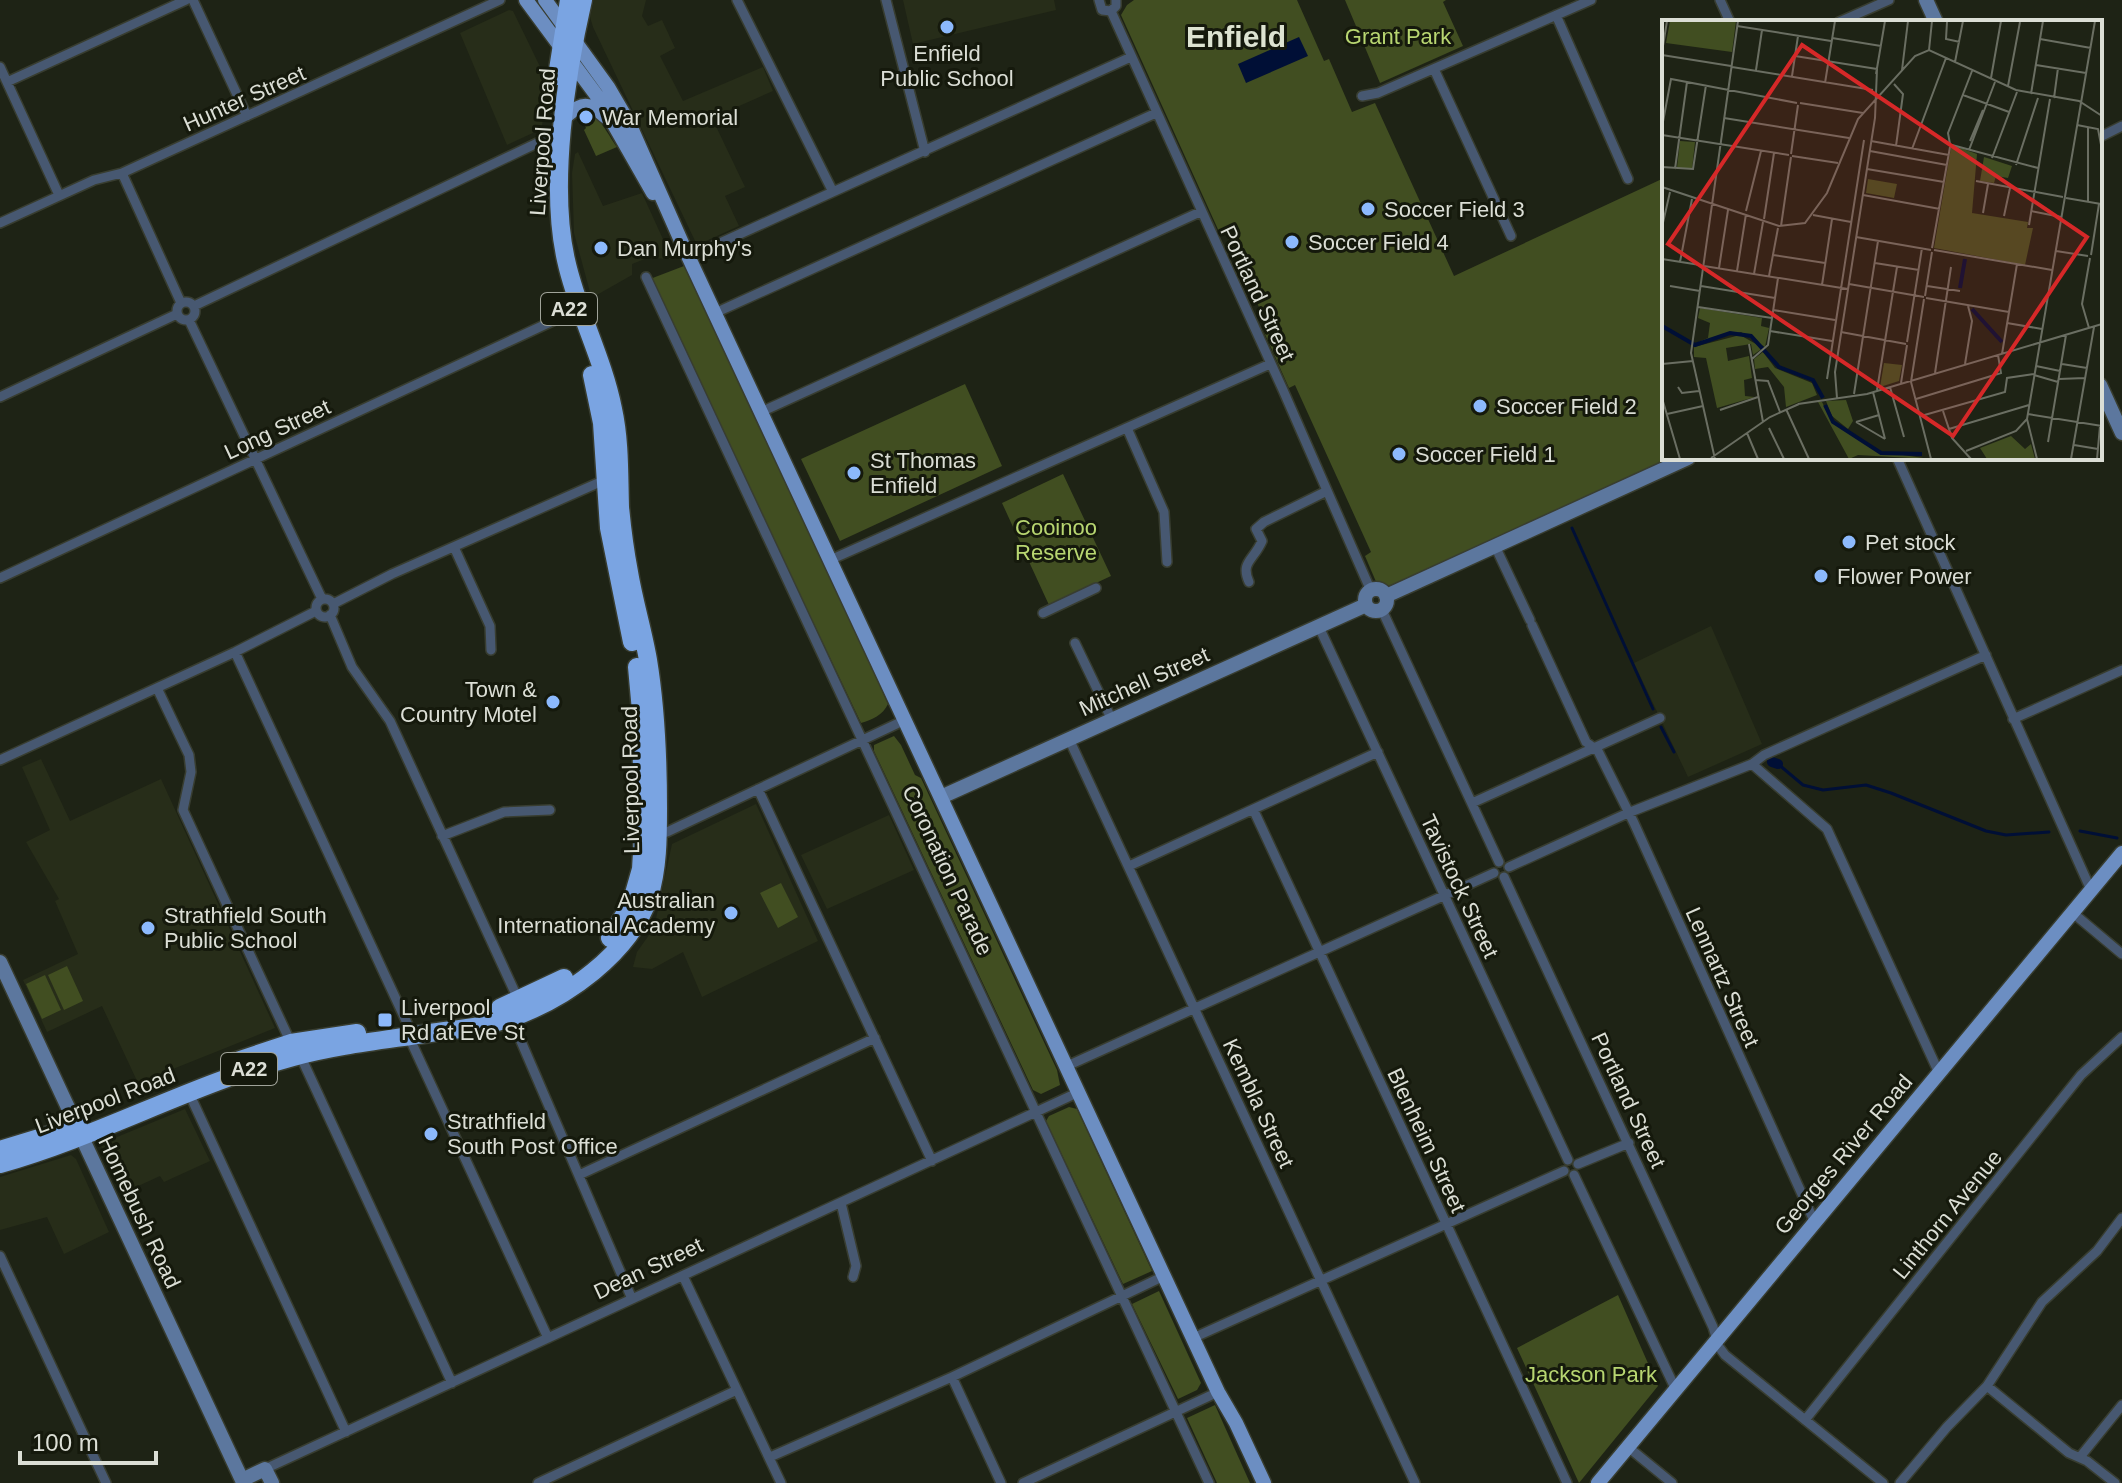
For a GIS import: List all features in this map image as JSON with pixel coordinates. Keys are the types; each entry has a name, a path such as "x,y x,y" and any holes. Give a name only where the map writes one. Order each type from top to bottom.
{"highway":[{"name":"Liverpool Road","path":"0,1164 79,1132 230,1063 408,1031 474,1027 515,1009 588,961 610,937 631,904 651,834 639,681 614,556 612,477 616,428 609,392 572,285 562,237 559,179 565,117 569,0"},
{"name":"Liverpool Road","path":"583,0 568,45 552,136 547,188 549,234 600,408 612,477"},
{"name":"Liverpool Road","path":"0,1150 79,1132 189,1093 295,1049"}],"main road":[{"path":"526,0 568,45"},
{"path":"545,0 568,45"},
{"name":"Coronation Parade","path":"568,45 681,240"},
{"name":"Coronation Parade","path":"568,45 608,87 629,123 1218,1392 1264,1483"},
{"path":"565,117 587,104 615,126"},
{"name":"Georges River Road","path":"1598,1483 2122,853"},
{"name":"Coronation Parade","path":"1218,1392 1230,1429 1255,1483"}],"street":[{"path":"7,82 186,0"},
{"path":"193,0 247,116"},
{"name":"Hunter Street","path":"0,223 94,180 122,173 500,0"},
{"path":"737,0 833,192"},
{"path":"886,0 925,152"},
{"path":"1099,0 1102,10 1111,11 1115,8 1116,0"},
{"path":"1362,96 1378,93 1591,0"},
{"path":"1720,0 1729,20"},
{"path":"1844,20 1889,0"},
{"path":"1926,0 1935,20"},
{"name":"Portland Street","path":"1111,11 1327,491 1368,598"},
{"path":"1556,15 1628,179"},
{"path":"689,257 1131,57"},
{"path":"0,67 59,195"},
{"path":"1434,69 1511,236"},
{"path":"715,313 1156,113"},
{"path":"2102,136 2122,126"},
{"path":"194,306 552,136"},
{"path":"122,173 181,303"},
{"path":"761,412 1200,212"},
{"name":"Coronation Parade","path":"646,277 1209,1483"},
{"path":"189,320 177,314 177,308 187,301 194,306"},
{"path":"189,320 194,316 194,306"},
{"name":"Long Street","path":"0,578 570,313"},
{"path":"0,397 177,314"},
{"path":"189,320 322,599"},
{"path":"830,560 1270,364"},
{"path":"2102,389 2122,433"},
{"path":"1127,428 1164,512 1167,562"},
{"path":"1384,603 1495,546 1684,460"},
{"path":"1898,460 2091,890"},
{"path":"333,604 612,477"},
{"path":"1249,582 1245,565 1256,555 1262,541 1256,529 1327,491"},
{"name":"Lennartz Street","path":"1495,546 1586,742 1595,747 1628,813 1815,1223"},
{"path":"454,547 490,626 491,650"},
{"path":"1043,613 1096,588"},
{"path":"1368,598 1380,590 1499,862"},
{"name":"Mitchell Street","path":"941,797 1319,627 1368,598"},
{"path":"322,599 328,599 334,610 330,615 321,617 316,605 322,599"},
{"path":"0,760 235,652 316,611"},
{"path":"330,615 352,667 390,721 442,836 632,1299"},
{"name":"Tavistock Street","path":"1319,627 1444,897 1573,1162"},
{"path":"1075,643 1112,720"},
{"path":"235,652 548,1338"},
{"path":"1509,867 1628,813 1752,764 1764,755 1986,655"},
{"path":"2013,719 2122,670"},
{"path":"157,688 189,755 191,772 183,810 452,1383"},
{"path":"1472,803 1660,718"},
{"path":"651,834 667,832 905,720"},
{"name":"Kembla Street","path":"1069,739 1415,1483"},
{"path":"1129,866 1378,752"},
{"path":"1752,764 1827,829 1939,1073"},
{"path":"758,789 932,1161"},
{"path":"442,836 504,812 550,810"},
{"name":"Blenheim Street","path":"1254,811 1567,1483"},
{"path":"1067,1066 1444,897 1509,873 1506,863 1499,862"},
{"path":"1499,862 1494,867 1499,875"},
{"name":"Portland Street","path":"1499,875 1629,1143 1723,1354 1883,1483"},
{"path":"2073,913 2122,954"},
{"name":"Homebush Road","path":"0,962 239,1482"},
{"name":"Linthorn Avenue","path":"1805,1420 2081,1075 2122,1037"},
{"path":"579,1175 875,1038"},
{"name":"Dean Street","path":"239,1482 268,1476 346,1432 1079,1092"},
{"path":"189,1093 346,1432"},
{"path":"1193,1338 1446,1223 1579,1169 1573,1162 1629,1143"},
{"path":"1569,1173 1676,1390"},
{"path":"841,1203 856,1266 853,1277"},
{"path":"1900,1483 1947,1427 1987,1386 2042,1302 2097,1251 2122,1218"},
{"path":"0,1256 106,1483"},
{"path":"683,1276 781,1483"},
{"path":"770,1457 952,1377 1164,1276"},
{"path":"952,1377 1001,1483"},
{"path":"1987,1386 2069,1453 2080,1457 2115,1483"},
{"path":"538,1483 737,1390"},
{"path":"1023,1483 1218,1392"},
{"path":"2080,1457 2122,1405"},
{"path":"1628,1447 1672,1483"}],"shaded area":[{"path":"594,0 646,0 642,16 648,26 662,20 675,48 660,56 683,101 763,67 773,91 712,118 745,187 725,196 739,226 697,245 593,27 590,17"},
{"name":"Enfield Public School","path":"903,0 1054,0 1056,10 913,44"},
{"path":"509,10 513,11 548,83 542,126 507,145 460,33"},
{"path":"578,152 603,206 642,193 672,259 647,258 632,264 632,275 595,296 590,292 574,233 572,173"},
{"path":"1711,626 1762,744 1688,777 1634,663"},
{"name":"Strathfield South Public School","path":"41,759 70,821 161,779 275,1028 138,1083 102,1006 47,1032 23,980 78,954 55,901 59,899 26,842 50,830 22,767"},
{"name":"Australian International Academy","path":"756,804 818,941 702,997 683,952 652,969 633,967 637,952 654,928 672,844"},
{"path":"889,815 914,870 827,909 801,855"},
{"path":"185,1109 210,1161 164,1182 160,1176 123,1193 100,1144"},
{"path":"71,1155 76,1159 109,1232 64,1254 47,1217 0,1230 0,1177"}],"green space":[{"path":"1134,0 1297,0 1324,61 1329,59 1352,112 1375,103 1454,276 1662,179 1662,460 1672,460 1390,586 1377,584 1365,556 1371,552 1295,385 1289,388 1263,330 1268,327 1226,234 1221,236 1121,15"},
{"name":"Grant Park","path":"1345,0 1446,0 1443,2 1463,46 1380,83"},
{"path":"586,111 600,121 617,147 596,156 581,118"},
{"path":"684,266 888,704 880,714 869,720 861,723 650,279"},
{"path":"965,384 1002,466 840,541 801,459"},
{"name":"Cooinoo Reserve","path":"1063,474 1111,576 1049,605 1002,503"},
{"path":"894,736 915,775 921,778 1057,1070 1060,1085 1041,1094 1033,1090 874,751 874,745"},
{"path":"781,883 798,917 778,928 760,893"},
{"path":"67,966 83,1001 64,1010 48,975"},
{"path":"45,975 61,1010 42,1019 26,984"},
{"path":"1069,1107 1077,1109 1152,1271 1123,1284 1046,1121 1049,1116"},
{"path":"1159,1291 1201,1383 1197,1390 1178,1399 1132,1304"},
{"name":"Jackson Park","path":"1618,1295 1658,1386 1579,1483 1517,1348"},
{"path":"1215,1405 1250,1483 1217,1483 1187,1418"}],"water":[{"path":"1299,37 1308,56 1246,83 1238,64"}],"waterway":[{"path":"1572,528 1653,709"},
{"path":"1661,727 1674,752"},
{"path":"1772,762 1778,764"},
{"path":"1778,764 1803,785 1823,790 1866,785 1986,831 2006,835 2049,832"},
{"path":"2080,831 2117,838"}],"place":[{"name":"Enfield Public School","path":"947,27"},
{"name":"War Memorial","path":"586,117"},
{"name":"Soccer Field 3","path":"1368,209"},
{"name":"Soccer Field 4","path":"1292,242"},
{"name":"Dan Murphy's","path":"601,248"},
{"name":"Soccer Field 2","path":"1480,406"},
{"name":"Soccer Field 1","path":"1399,454"},
{"name":"St Thomas Enfield","path":"854,473"},
{"name":"Pet stock","path":"1849,542"},
{"name":"Flower Power","path":"1821,576"},
{"name":"Town & Country Motel","path":"553,702"},
{"name":"Australian International Academy","path":"731,913"},
{"name":"Strathfield South Public School","path":"148,928"},
{"name":"Liverpool Rd at Eve St","path":"385,1020"},
{"name":"Strathfield South Post Office","path":"431,1134"}],"district":[{"name":"Enfield","path":"1236,37"}]}
